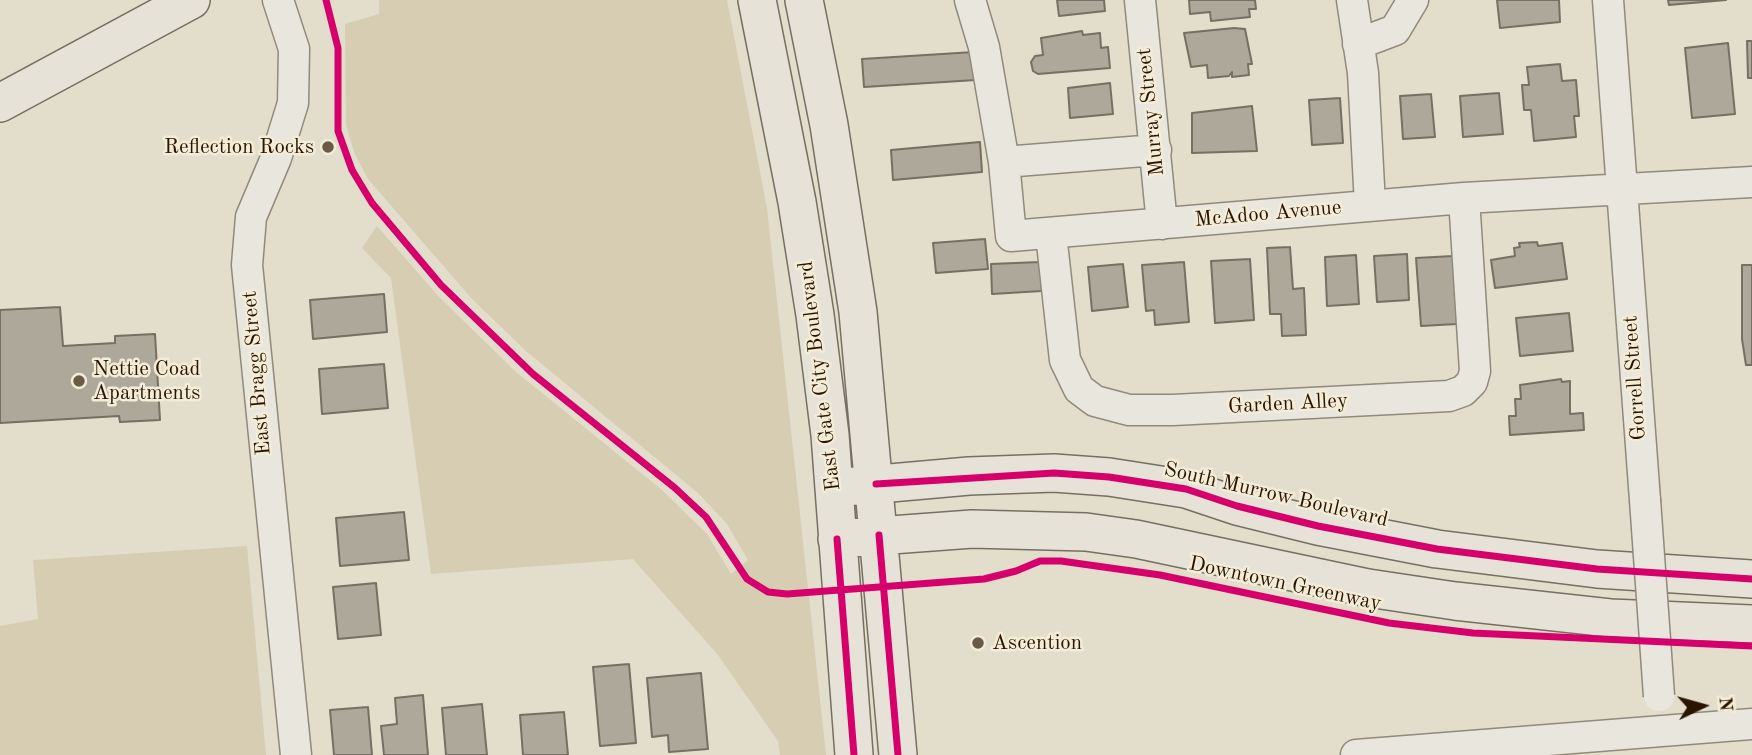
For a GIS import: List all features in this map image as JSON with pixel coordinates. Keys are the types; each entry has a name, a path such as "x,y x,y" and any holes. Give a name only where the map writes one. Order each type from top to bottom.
{"main road":[{"path":"0,103 191,0"},
{"name":"East Gate City Boulevard","path":"757,0 787,147 813,302 834,488 854,755"},
{"name":"East Gate City Boulevard","path":"804,0 845,220 876,484 898,755"},
{"name":"South Murrow Boulevard","path":"834,488 1054,473 1109,477 1186,489 1237,506 1318,526 1437,548 1597,569 1752,579"},
{"path":"837,539 972,529 1086,532 1136,538 1368,588 1455,601 1610,618 1752,624"}],"street":[{"name":"East Bragg Street","path":"278,0 294,49 293,103 276,158 251,217 247,265 296,755"},
{"path":"970,0 984,47 1004,162 1156,150"},
{"name":"Murray Street","path":"1140,0 1163,224"},
{"path":"1352,0 1359,44 1370,205"},
{"path":"1359,44 1395,30 1413,0"},
{"name":"Gorrell Street","path":"1608,0 1658,696 1657,742"},
{"name":"McAdoo Avenue","path":"1004,162 1011,236 1464,198 1752,182"},
{"name":"Garden Alley","path":"1051,234 1065,360 1079,389 1095,401 1129,410 1162,410 1449,396 1463,391 1472,382 1475,372 1464,198"},
{"path":"1356,755 1657,742 1752,724"}],"shaded area":[{"path":"379,0 727,0 767,208 826,755 780,755 778,741 718,655 633,559 431,574 391,278 362,248 377,226 440,298 516,372 662,490 707,534 731,574 748,560 727,524 698,493 526,351 472,299 368,179 354,152 346,124 345,24 379,14"},
{"path":"247,546 266,755 0,755 0,626 38,619 33,560"}],"building":[{"path":"1057,0 1104,0 1105,11 1059,16"},
{"path":"1189,0 1255,0 1256,9 1249,9 1250,17 1211,21 1210,12 1190,14"},
{"path":"1497,0 1559,0 1560,22 1500,28"},
{"path":"1668,0 1726,0 1669,5"},
{"path":"1245,29 1252,64 1248,64 1249,75 1232,77 1232,72 1229,76 1208,78 1207,65 1191,67 1184,33"},
{"path":"1082,31 1083,35 1100,33 1101,48 1108,47 1110,68 1038,74 1033,71 1031,62 1035,56 1043,55 1041,38"},
{"path":"1747,41 1752,41 1752,78 1748,78"},
{"path":"1728,43 1735,114 1692,118 1685,48"},
{"path":"974,52 976,80 864,87 862,59"},
{"path":"1560,64 1562,81 1576,80 1579,116 1574,116 1576,137 1534,141 1531,110 1524,110 1522,85 1529,85 1527,67"},
{"path":"1110,83 1113,114 1070,118 1068,88"},
{"path":"1499,93 1503,134 1463,137 1460,96"},
{"path":"1431,94 1435,137 1403,139 1400,96"},
{"path":"1340,98 1343,143 1312,145 1309,100"},
{"path":"1252,106 1257,151 1192,153 1192,113"},
{"path":"980,142 982,172 893,180 891,150"},
{"path":"985,239 988,269 936,273 933,243"},
{"path":"1537,242 1538,246 1562,243 1567,279 1495,288 1491,260 1515,256 1514,248 1520,247 1519,243"},
{"path":"1290,247 1293,289 1304,288 1306,335 1282,336 1281,314 1270,314 1267,248"},
{"path":"1407,254 1409,300 1377,302 1374,256"},
{"path":"1356,255 1359,304 1327,306 1325,257"},
{"path":"1453,256 1457,324 1421,326 1416,258"},
{"path":"1250,259 1254,320 1215,323 1211,261"},
{"path":"1040,262 1042,291 992,294 991,264"},
{"path":"1184,262 1189,322 1155,325 1154,310 1146,311 1142,265"},
{"path":"1123,264 1128,307 1092,311 1088,267"},
{"path":"1742,265 1752,265 1752,365 1746,365 1742,339"},
{"path":"384,294 387,332 313,339 310,300"},
{"name":"Nettie Coad Apartments","path":"60,307 63,346 115,343 115,336 155,334 160,420 120,422 119,416 0,423 0,310"},
{"path":"1569,313 1573,351 1520,356 1516,318"},
{"path":"384,364 388,408 322,414 319,369"},
{"path":"1561,379 1562,382 1570,381 1570,414 1583,413 1584,430 1510,435 1509,416 1516,416 1515,399 1521,399 1520,385"},
{"path":"404,512 409,560 340,566 336,518"},
{"path":"376,583 381,635 338,639 333,587"},
{"path":"629,664 636,743 600,746 593,667"},
{"path":"701,673 708,749 669,752 668,735 652,737 647,678"},
{"path":"423,695 428,755 384,755 381,726 397,724 395,698"},
{"path":"482,704 487,755 446,755 442,708"},
{"path":"368,707 372,755 334,755 330,710"},
{"path":"564,712 568,755 523,755 520,715"}],"cycle path":[{"name":"Downtown Greenway","path":"326,0 338,48 338,131 352,170 372,203 441,285 533,374 675,488 706,517 747,579 768,592 787,594 984,579 1016,571 1040,561 1061,561 1160,575 1389,623 1473,633 1752,646"},
{"path":"876,484 1054,473 1109,477 1186,489 1237,506 1318,526 1437,549 1597,569 1752,579"},
{"path":"879,535 898,755"},
{"path":"837,539 854,755"}],"place":[{"name":"Reflection Rocks","path":"328,147"},
{"name":"Nettie Coad Apartments","path":"79,381"},
{"name":"Ascention","path":"978,643"}]}
